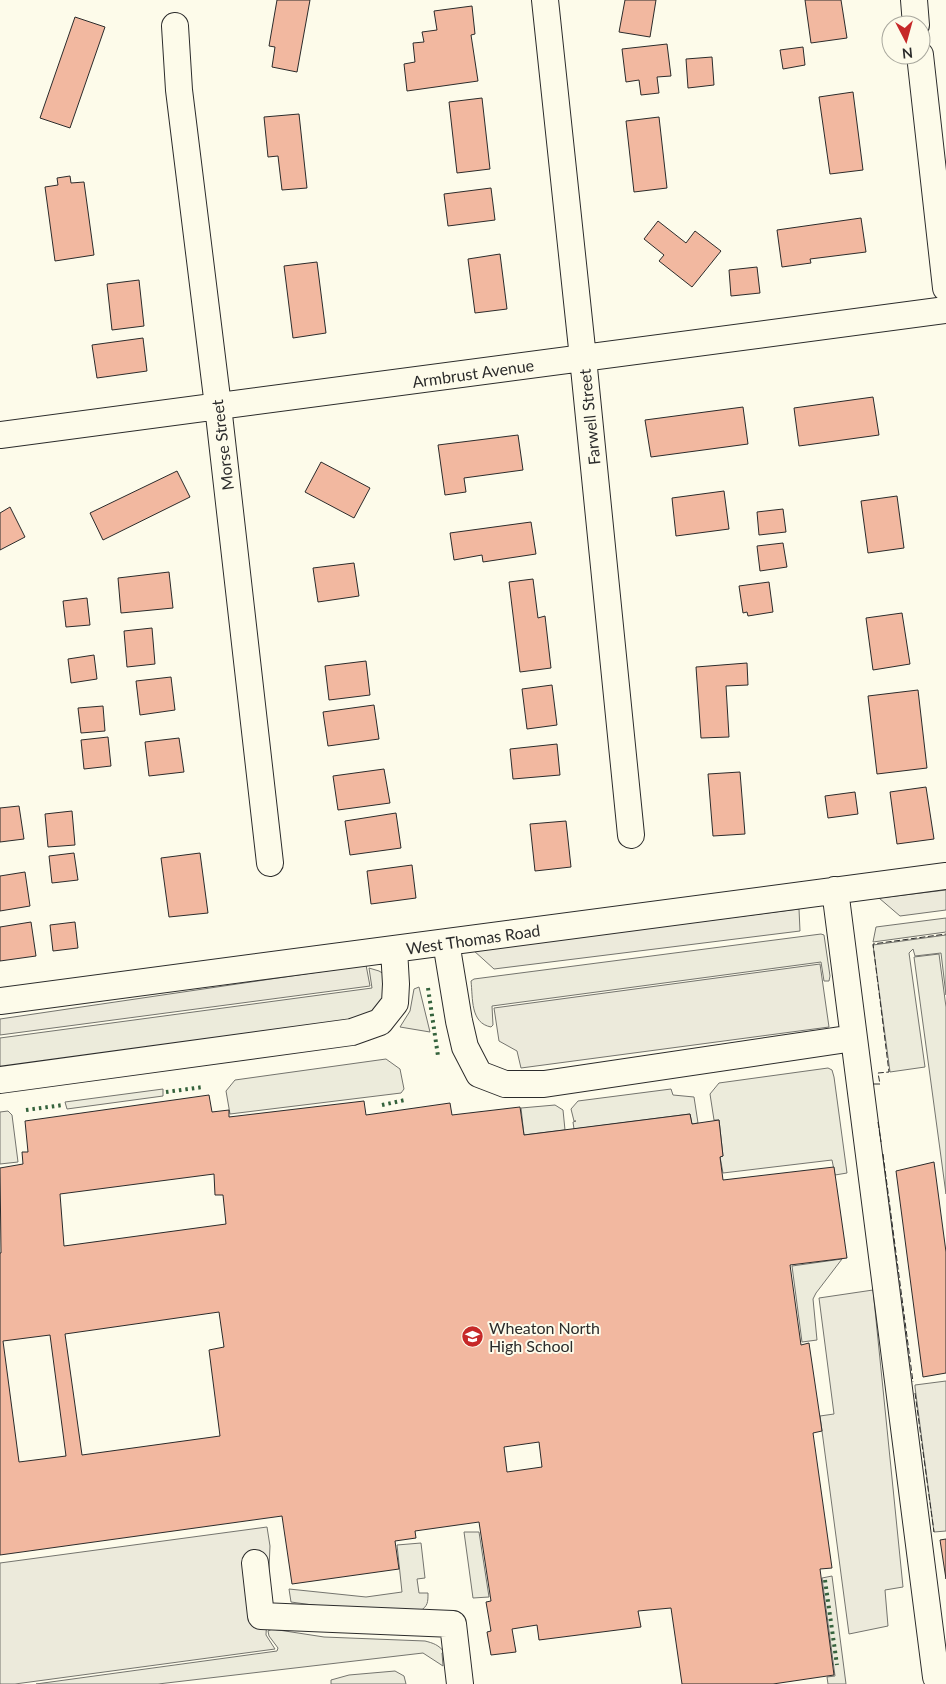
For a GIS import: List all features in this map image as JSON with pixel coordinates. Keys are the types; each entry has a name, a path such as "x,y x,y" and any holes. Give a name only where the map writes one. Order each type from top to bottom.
{"street":[{"name":"Farwell Street","path":"545,0 631,835"},
{"path":"914,0 915,15"},
{"name":"Morse Street","path":"175,26 179,90 218,406 270,863"},
{"path":"921,65 946,288"},
{"name":"Armbrust Avenue","path":"0,435 946,310"},
{"name":"West Thomas Road","path":"0,1001 946,876"},
{"path":"835,890 936,1677"},
{"path":"446,942 465,1047 478,1074 505,1084 544,1084 854,1038"},
{"path":"0,1080 352,1032 380,1022 395,1003 394,950"},
{"path":"255,1563 261,1616 453,1624 460,1677"}],"shaded area":[{"path":"946,890 946,910 900,916 879,898"},
{"path":"799,909 800,931 494,969 473,950"},
{"path":"946,918 946,932 873,942 876,927"},
{"path":"824,935 830,976 829,981 824,981 821,962 492,1006 493,1025 491,1027 479,1021 474,1009 471,981 474,979"},
{"path":"946,935 946,995 941,953 915,956 913,949 909,953 925,1067 890,1072 873,945"},
{"path":"939,954 946,1007 946,1194 914,957"},
{"path":"820,964 829,1027 521,1068 517,1051 499,1041 494,1008"},
{"path":"366,965 370,986 0,1035 0,1019"},
{"path":"369,968 384,974 386,992 371,1018 0,1073 0,1038 372,988"},
{"path":"419,987 430,1032 400,1027 410,1011 414,989"},
{"path":"386,1059 400,1069 404,1089 401,1093 230,1114 226,1091 235,1080"},
{"path":"828,1068 832,1070 834,1077 847,1173 835,1175 832,1160 723,1173 720,1157 723,1156 719,1120 714,1120 710,1094 719,1083"},
{"path":"163,1089 163,1096 67,1109 65,1102"},
{"path":"671,1089 673,1095 694,1097 698,1123 692,1124 690,1114 574,1129 573,1122 576,1121 574,1121 571,1109 578,1101"},
{"path":"555,1105 563,1110 565,1130 524,1135 521,1108"},
{"path":"8,1111 12,1115 18,1162 0,1164 0,1112"},
{"path":"842,1259 813,1299 817,1340 802,1342 792,1266"},
{"path":"873,1290 903,1587 885,1590 888,1626 849,1634 820,1416 834,1414 819,1298"},
{"path":"946,1381 946,1531 934,1532 915,1385"},
{"path":"267,1527 270,1546 266,1635 275,1649 15,1684 0,1684 0,1563"},
{"path":"464,1532 479,1532 489,1597 473,1598"},
{"path":"421,1543 425,1578 417,1579 419,1593 428,1593 428,1601 420,1611 327,1607 291,1602 289,1589 366,1597 402,1592 397,1545"},
{"path":"832,1576 846,1684 828,1684 827,1677 835,1676 822,1578"},
{"path":"272,1629 324,1637 425,1641 436,1645 444,1652 442,1653 443,1666 423,1653 158,1684 36,1684 277,1651 278,1648 269,1636 268,1631"},
{"path":"395,1671 404,1676 406,1684 331,1684 331,1680 349,1675"}],"building":[{"path":"277,0 310,0 297,72 272,67 275,47 269,46"},
{"path":"625,0 656,0 650,37 619,32"},
{"path":"805,0 841,0 847,38 811,43"},
{"path":"472,6 475,34 471,35 478,81 407,91 404,64 415,62 413,43 424,42 422,32 437,30 434,11"},
{"path":"75,17 105,27 70,128 40,118"},
{"path":"667,44 671,76 657,77 659,93 641,95 639,80 626,82 622,49"},
{"path":"803,47 805,65 783,69 780,50"},
{"path":"712,57 714,85 688,88 686,59"},
{"path":"853,92 863,170 830,174 819,97"},
{"path":"482,98 490,169 457,173 449,102"},
{"path":"299,114 307,188 282,190 278,156 268,157 264,117"},
{"path":"659,117 667,188 634,192 626,121"},
{"path":"70,176 71,183 84,182 94,255 55,261 45,187 58,185 57,178"},
{"path":"491,188 495,220 448,226 444,194"},
{"path":"861,218 866,252 810,259 811,263 782,267 777,230"},
{"path":"658,221 686,243 695,231 721,251 692,287 659,261 664,255 644,239"},
{"path":"500,254 507,309 475,313 468,259"},
{"path":"317,262 326,333 293,338 284,266"},
{"path":"757,267 760,293 731,296 729,270"},
{"path":"139,280 144,326 112,330 107,284"},
{"path":"143,338 147,371 97,378 92,345"},
{"path":"873,397 879,435 799,446 794,408"},
{"path":"743,407 748,444 651,457 645,420"},
{"path":"518,435 523,470 464,478 466,492 445,495 438,445"},
{"path":"321,462 370,488 354,518 305,492"},
{"path":"177,471 190,497 103,540 90,513"},
{"path":"724,491 729,529 676,536 672,498"},
{"path":"897,496 904,548 868,553 861,501"},
{"path":"10,507 25,537 0,550 0,513"},
{"path":"783,509 786,532 759,535 757,512"},
{"path":"531,522 536,554 483,562 482,555 454,560 450,533"},
{"path":"783,543 787,567 760,571 757,546"},
{"path":"354,563 359,596 318,602 313,568"},
{"path":"169,572 173,608 121,613 118,578"},
{"path":"533,579 538,618 545,616 551,668 520,672 509,582"},
{"path":"769,582 773,612 748,616 747,612 743,613 739,586"},
{"path":"87,598 90,625 66,627 63,601"},
{"path":"902,613 910,664 873,670 866,618"},
{"path":"152,628 155,664 127,667 124,631"},
{"path":"94,655 97,679 71,683 68,659"},
{"path":"366,661 370,695 329,700 325,666"},
{"path":"747,663 748,685 726,686 729,737 701,738 696,667"},
{"path":"171,677 175,710 140,715 136,681"},
{"path":"552,685 557,725 527,729 522,689"},
{"path":"918,690 927,768 877,774 868,696"},
{"path":"374,705 379,739 328,746 323,712"},
{"path":"103,706 105,731 81,733 78,708"},
{"path":"108,737 111,766 84,769 81,740"},
{"path":"179,738 184,772 149,776 145,742"},
{"path":"557,744 560,775 513,779 510,749"},
{"path":"384,769 390,803 338,810 333,776"},
{"path":"740,772 745,834 713,836 708,774"},
{"path":"926,787 934,839 897,844 890,792"},
{"path":"855,792 858,814 828,818 825,796"},
{"path":"19,806 24,839 0,842 0,808"},
{"path":"72,811 75,845 48,847 45,814"},
{"path":"396,813 401,848 350,855 345,821"},
{"path":"566,821 571,867 535,871 530,824"},
{"path":"74,853 78,880 52,883 49,856"},
{"path":"200,853 208,913 169,917 161,858"},
{"path":"412,865 416,898 371,904 367,871"},
{"path":"25,872 30,906 0,911 0,876"},
{"path":"31,922 36,956 0,961 0,927"},
{"path":"75,922 78,948 53,951 50,925"},
{"path":"209,1095 212,1112 229,1110 229,1117 364,1101 366,1115 450,1103 452,1115 520,1107 524,1135 690,1114 692,1124 719,1120 723,1156 720,1157 723,1180 834,1167 847,1258 790,1265 801,1345 809,1343 822,1431 813,1433 832,1568 820,1569 834,1675 773,1684 682,1684 671,1608 638,1611 641,1627 539,1640 537,1625 512,1629 516,1652 491,1655 487,1632 491,1631 486,1602 491,1601 479,1522 415,1531 416,1538 395,1541 399,1569 292,1584 282,1516 0,1555 0,1168 23,1164 22,1152 28,1152 25,1121","holes":["214,1174 215,1195 223,1195 226,1224 64,1246 60,1194","219,1312 224,1347 209,1350 220,1436 82,1455 65,1334","50,1335 66,1456 19,1462 3,1341","539,1442 542,1467 507,1472 504,1447"]},
{"path":"934,1162 946,1252 946,1373 923,1377 896,1171"},
{"path":"946,1539 946,1579 940,1540"}],"hedge":[{"path":"428,988 438,1056"},
{"path":"166,1092 203,1087"},
{"path":"382,1105 405,1100"},
{"path":"26,1110 63,1105"},
{"path":"825,1580 837,1665"}],"fence":[{"path":"874,1084 880,1084 878,1073 889,1072 873,944 946,934"},
{"path":"878,1122 881,1142"},
{"path":"883,1154 913,1382"},
{"path":"915,1393 934,1532"}],"place":[{"name":"Wheaton North High School","path":"473,1336"}]}
